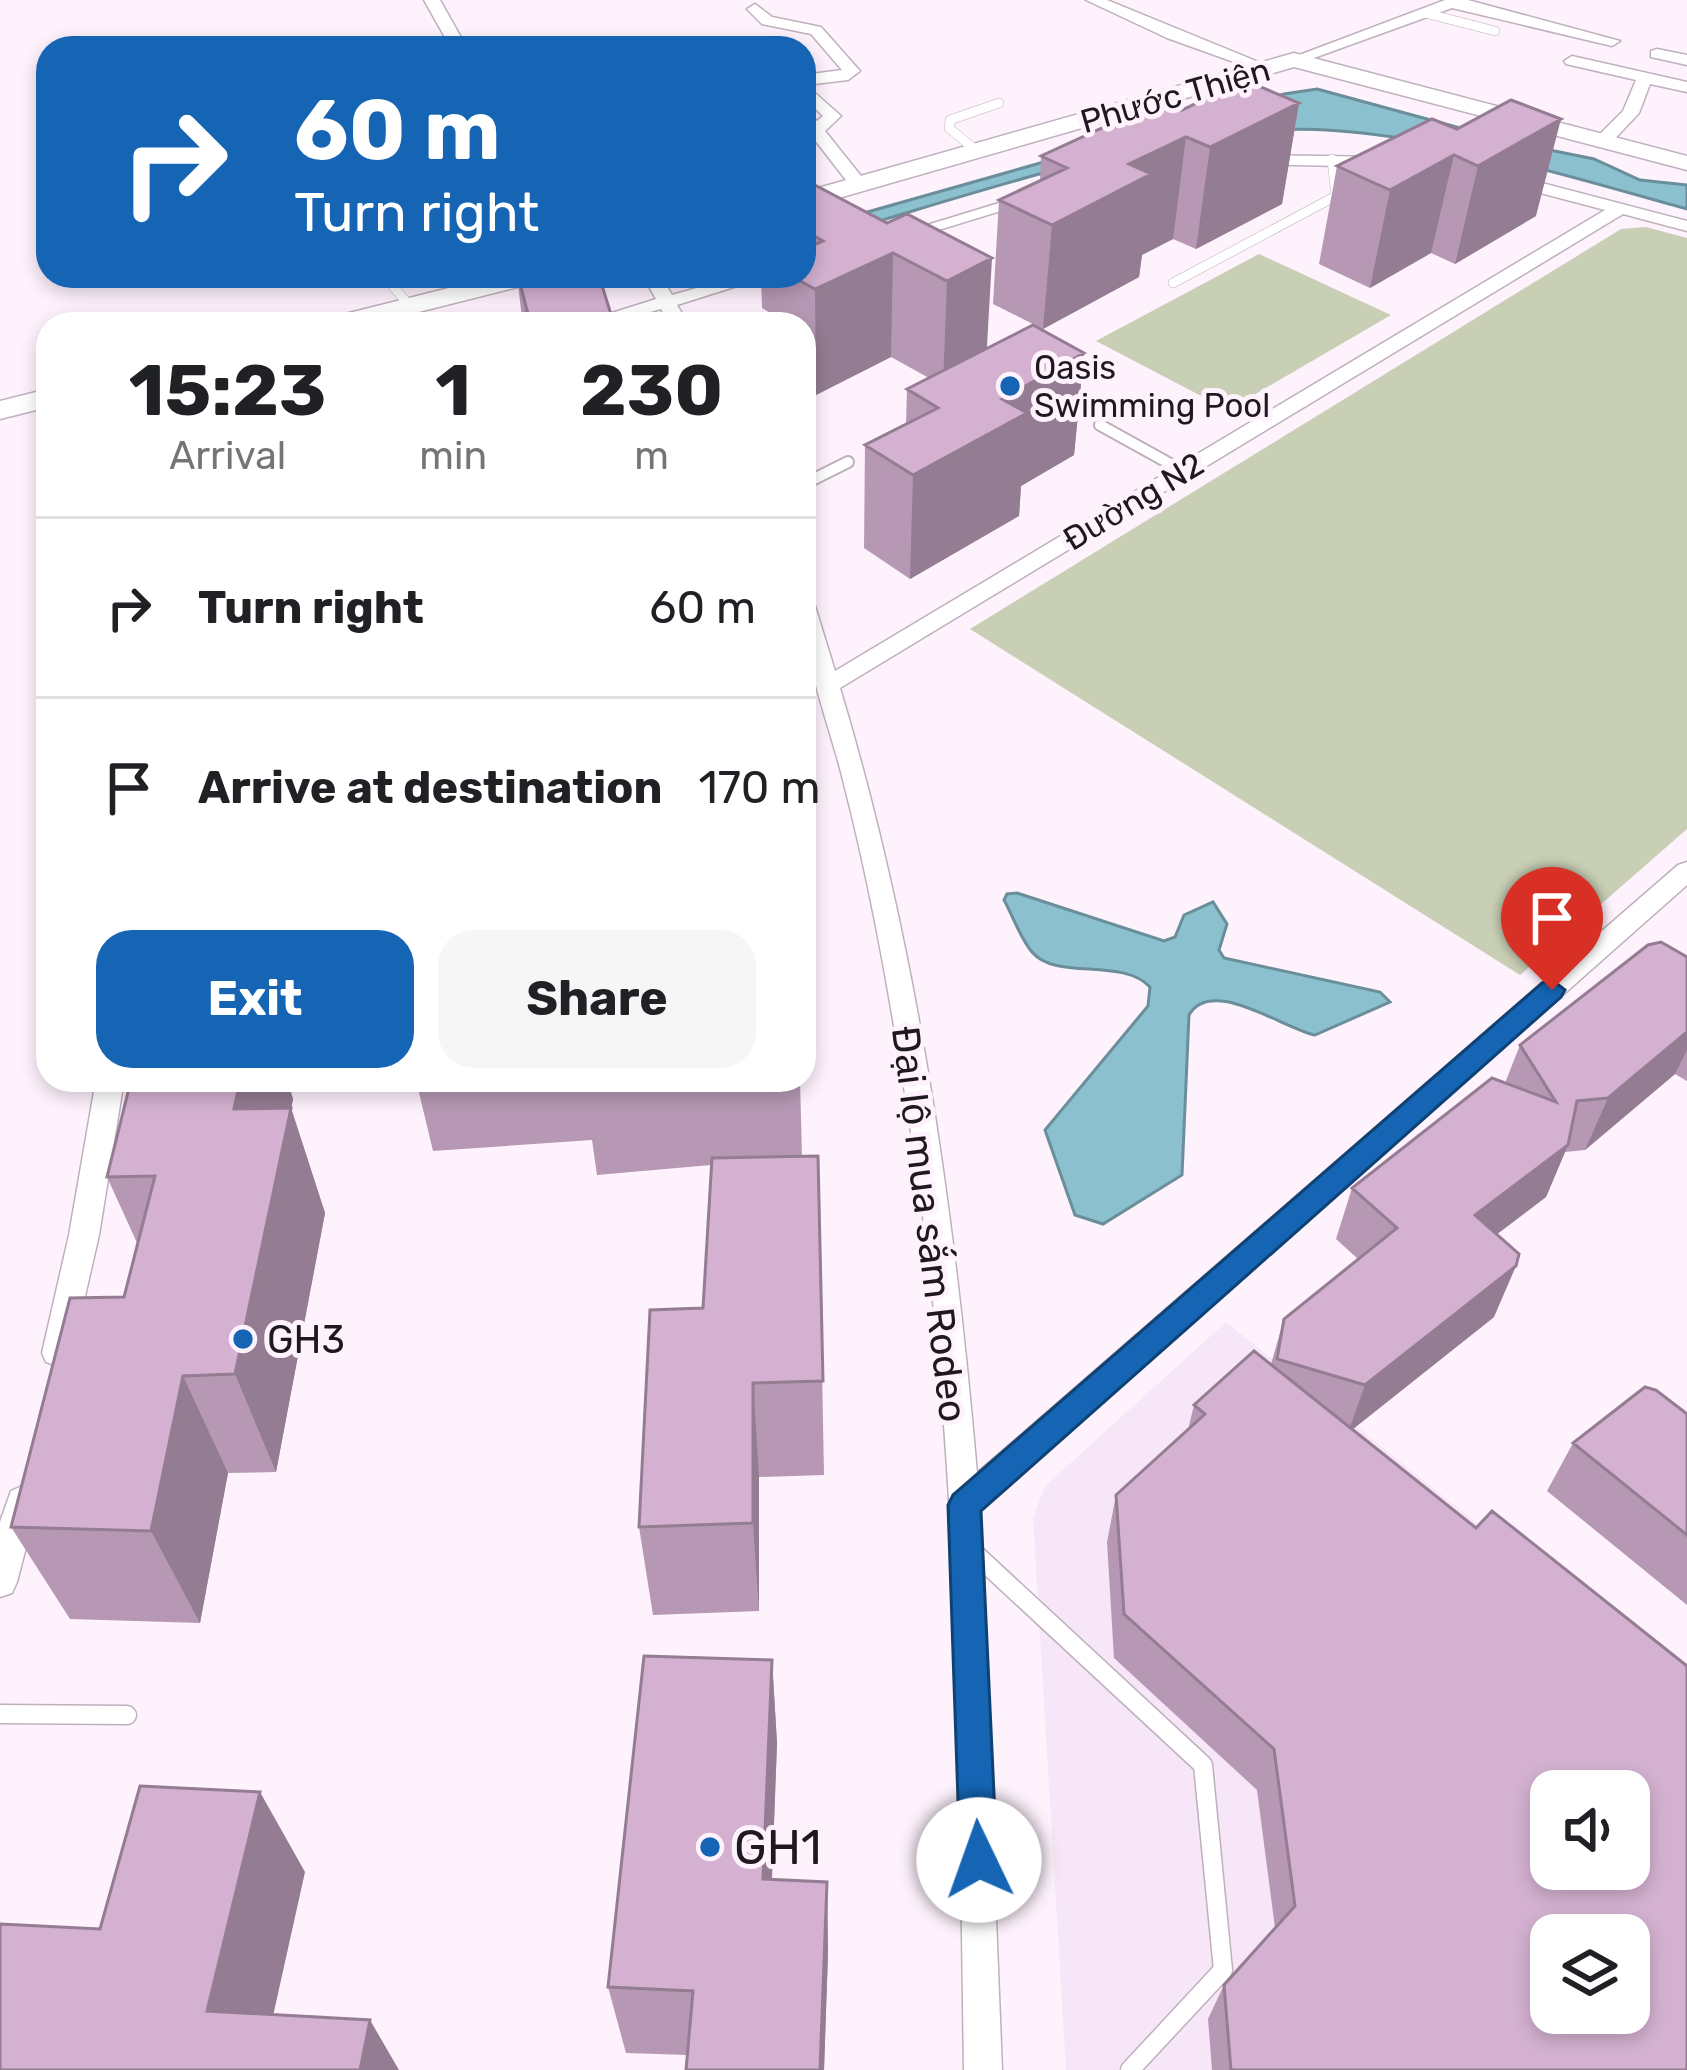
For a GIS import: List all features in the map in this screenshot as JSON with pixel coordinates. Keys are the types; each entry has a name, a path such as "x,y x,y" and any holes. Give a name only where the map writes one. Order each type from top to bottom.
{"street":[{"path":"432,0 452,36"},
{"path":"1094,0 1265,68"},
{"path":"1294,61 1456,2 1612,41"},
{"path":"755,9 767,21 816,30 851,71 816,82"},
{"path":"1657,54 1687,60"},
{"name":"Phước Thiện","path":"816,197 1294,61 1687,163"},
{"path":"1572,61 1687,87"},
{"path":"1602,142 1631,113 1644,79"},
{"path":"816,98 833,116 816,120"},
{"path":"816,130 859,185"},
{"path":"1234,161 1332,159 1403,164"},
{"path":"1480,173 1687,226"},
{"path":"881,242 1055,193"},
{"name":"Đường N2","path":"830,684 1621,208"},
{"path":"386,312 481,288"},
{"path":"660,288 674,312"},
{"path":"631,312 718,288"},
{"path":"0,410 36,401"},
{"name":"Đại lộ mua sắm Rodeo","path":"816,642 861,804 915,1070 938,1230 964,1505 983,2070"},
{"path":"964,1505 1687,872"},
{"path":"52,1378 84,1235 108,1092"},
{"path":"0,1582 32,1461"}],"lane":[{"path":"1425,13 1495,31"},
{"path":"978,152 950,128 950,120 999,103"},
{"path":"1174,283 1336,196 1332,159"},
{"path":"394,288 410,306"},
{"path":"1100,424 1184,471"},
{"path":"816,478 848,462"},
{"path":"966,1545 1203,1766 1223,1970 1130,2070"},
{"path":"0,1714 127,1715"}],"shaded area":[{"path":"1226,1322 1687,1692 1687,2070 1066,2070 1033,1519 1045,1486"}],"green space":[{"path":"1646,227 1687,238 1687,829 1520,975 970,629 1621,229"},
{"path":"1259,254 1391,315 1228,410 1096,341"}],"water":[{"path":"1317,89 1515,143 1594,159 1640,180 1687,185 1687,209 1428,143 1374,134 1275,130 1215,136 1096,159 816,239 816,227 1284,94"},
{"path":"1017,893 1164,941 1175,937 1184,915 1213,902 1227,924 1219,950 1224,958 1380,992 1390,1002 1315,1035 1230,1002 1199,1004 1189,1015 1182,1175 1103,1224 1075,1215 1045,1130 1148,1006 1150,987 1123,973 1043,961 1028,946 1004,900 1007,894"}],"building":[{"path":"1244,80 1299,103 1210,147 1186,137 1129,164 1151,174 1052,225 999,200 1067,168 1041,156 1161,101 1182,110"},
{"path":"1511,100 1561,119 1478,166 1454,155 1390,190 1337,166 1432,119 1457,129"},
{"path":"816,186 887,223 907,214 992,258 947,281 893,253 815,289 816,244 823,241 816,237"},
{"path":"521,288 603,288 610,312 527,312"},
{"path":"1033,325 1084,353 1002,399 1027,413 913,475 865,445 938,408 907,389"},
{"path":"1661,942 1687,957 1687,1032 1608,1098 1577,1101 1568,1145 1475,1215 1519,1254 1516,1266 1365,1385 1277,1359 1284,1319 1397,1228 1352,1188 1492,1078 1556,1102 1520,1045 1648,945"},
{"path":"128,1092 238,1092 234,1109 291,1108 235,1374 183,1376 151,1531 11,1527 70,1298 124,1297 155,1176 107,1177"},
{"path":"818,1156 823,1381 753,1383 753,1523 639,1527 650,1310 703,1308 712,1158"},
{"path":"1254,1351 1476,1528 1492,1511 1687,1666 1687,2070 1231,2070 1224,1985 1295,1906 1274,1749 1124,1614 1116,1495 1205,1414 1194,1405"},
{"path":"1645,1387 1687,1414 1687,1535 1573,1443"},
{"name":"GH1","path":"644,1656 772,1660 763,1879 827,1882 820,2070 686,2070 693,1991 608,1987"},
{"path":"140,1786 260,1792 207,2011 370,2020 360,2070 0,2070 0,1924 100,1929"}],"place":[{"name":"Oasis Swimming Pool","path":"1010,386"},
{"name":"GH3","path":"243,1339"},
{"name":"GH1","path":"710,1847"}],"route":[{"path":"979,1860 964,1505 1552,990"}]}
